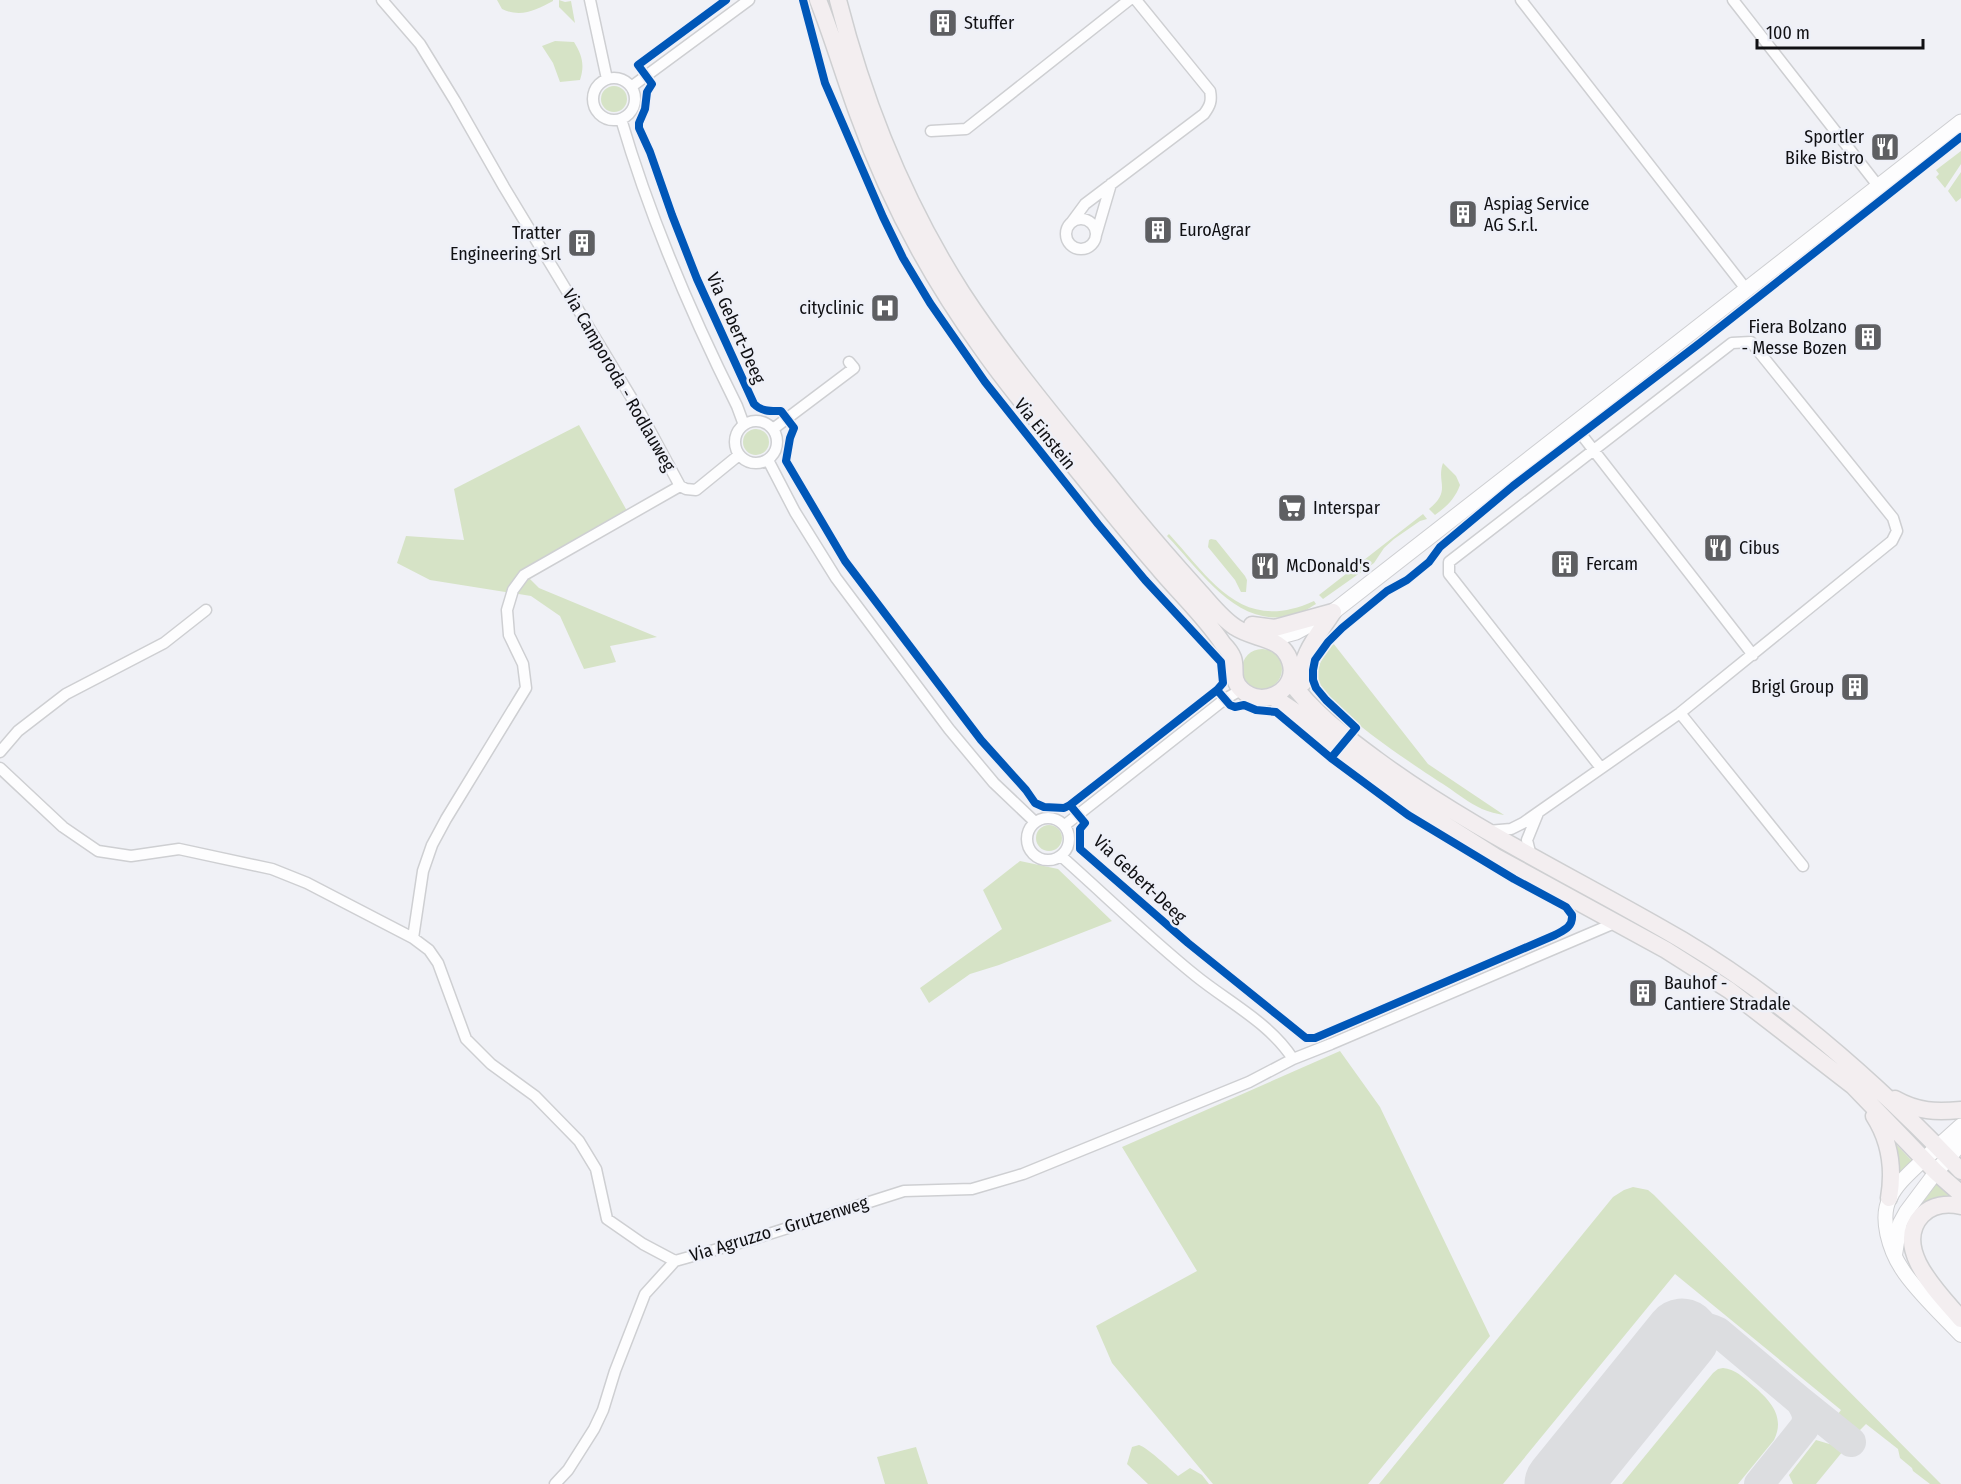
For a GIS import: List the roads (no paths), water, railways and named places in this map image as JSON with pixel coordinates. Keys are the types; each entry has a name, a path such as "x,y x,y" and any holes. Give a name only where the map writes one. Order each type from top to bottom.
{"main road":[{"path":"818,0 858,115 885,180 917,245 945,294 981,348 1015,392 1156,566 1214,629 1234,659"},
{"path":"838,0 872,106 897,170 925,228 962,293 1000,348 1086,457 1139,522 1229,623 1243,633 1264,639 1286,651 1292,674 1315,711 1356,745 1415,788 1683,941 1739,977 1800,1022 1878,1089 1961,1171"},
{"path":"1333,612 1306,645 1284,690 1273,697 1257,698 1241,690 1233,676 1234,659 1245,646 1296,632 1333,612 1961,122"},
{"path":"1205,597 1241,621 1256,627 1275,628 1333,612"},
{"path":"1333,612 1310,648 1303,665 1302,678 1306,691 1356,745"},
{"path":"1273,697 1425,812 1496,857 1614,920 1729,990 1858,1090 1924,1160 1961,1194"},
{"path":"1878,1089 1901,1102 1931,1112 1961,1110"},
{"path":"1858,1090 1880,1126 1888,1146 1891,1177 1890,1198"},
{"path":"1936,1172 1943,1152 1961,1126"},
{"path":"1924,1160 1961,1143"},
{"path":"1961,1206 1948,1204 1926,1212 1917,1221 1911,1239 1917,1263 1961,1319"}],"street":[{"name":"Via Camporoda - Rodlauweg","path":"381,0 420,44 640,412 680,486 524,575 513,590 507,610 509,635 523,664 525,688 432,845 423,871 413,938"},
{"path":"590,0 607,79"},
{"path":"632,87 748,0"},
{"path":"931,131 966,129 1129,0"},
{"path":"1111,184 1093,244 1089,248 1079,250 1074,248 1067,242 1065,236 1067,227 1085,204 1111,184 1204,114 1212,99 1210,91 1136,0"},
{"path":"1521,0 1746,289"},
{"path":"1733,0 1879,187"},
{"path":"615,78 624,80 632,87 635,104 628,115 612,120 604,118 597,112 593,96 599,84 607,79 615,78"},
{"path":"621,119 654,219 683,292 744,425"},
{"path":"1071,223 1080,219 1090,222 1096,230 1096,235"},
{"path":"1488,831 1511,829 1538,813 1680,713 1892,541 1897,531 1893,518 1751,342 1732,343 1449,562 1449,574 1601,768"},
{"path":"773,429 854,368 849,362"},
{"path":"752,421 764,422 773,429 778,440 776,450 768,460 758,464 748,462 739,456 735,446 736,434 744,425 752,421"},
{"path":"1574,425 1753,655"},
{"path":"680,486 696,490 739,456"},
{"path":"768,460 795,512 850,597 994,783 1035,822"},
{"path":"0,752 18,731 66,694 164,643 206,610"},
{"path":"1065,825 1225,699 1241,690"},
{"path":"1680,713 1803,866"},
{"name":"Via Agruzzo - Grutzenweg","path":"0,768 63,827 98,851 131,856 180,849 272,869 307,883 413,938 429,950 438,963 466,1039 491,1064 535,1096 579,1141 596,1169 607,1219 644,1244 675,1261 750,1240 904,1191 972,1189 1023,1174 1249,1082 1293,1059 1610,925 1614,920"},
{"path":"1531,856 1527,840 1538,813"},
{"path":"1043,818 1055,818 1065,825 1070,835 1069,846 1061,856 1052,860 1041,859 1032,853 1027,844 1028,832 1035,822 1043,818"},
{"path":"1061,856 1196,976 1270,1032 1285,1046 1293,1059"},
{"path":"1924,1160 1890,1198 1884,1216 1888,1236 1902,1270 1961,1335"},
{"path":"1895,1257 1900,1223 1936,1172"},
{"path":"555,1484 568,1470 603,1410 615,1371 645,1294 675,1261"}],"place":[{"name":"Stuffer","path":"943,23"},
{"name":"Sportler Bike Bistro","path":"1885,147"},
{"name":"Aspiag Service AG S.r.l.","path":"1463,214"},
{"name":"EuroAgrar","path":"1158,230"},
{"name":"Tratter Engineering Srl","path":"582,243"},
{"name":"cityclinic","path":"885,308"},
{"name":"Fiera Bolzano - Messe Bozen","path":"1868,337"},
{"name":"Interspar","path":"1292,508"},
{"name":"Cibus","path":"1718,548"},
{"name":"Fercam","path":"1565,564"},
{"name":"McDonald's","path":"1265,566"},
{"name":"Brigl Group","path":"1855,687"},
{"name":"Bauhof - Cantiere Stradale","path":"1643,993"}]}
